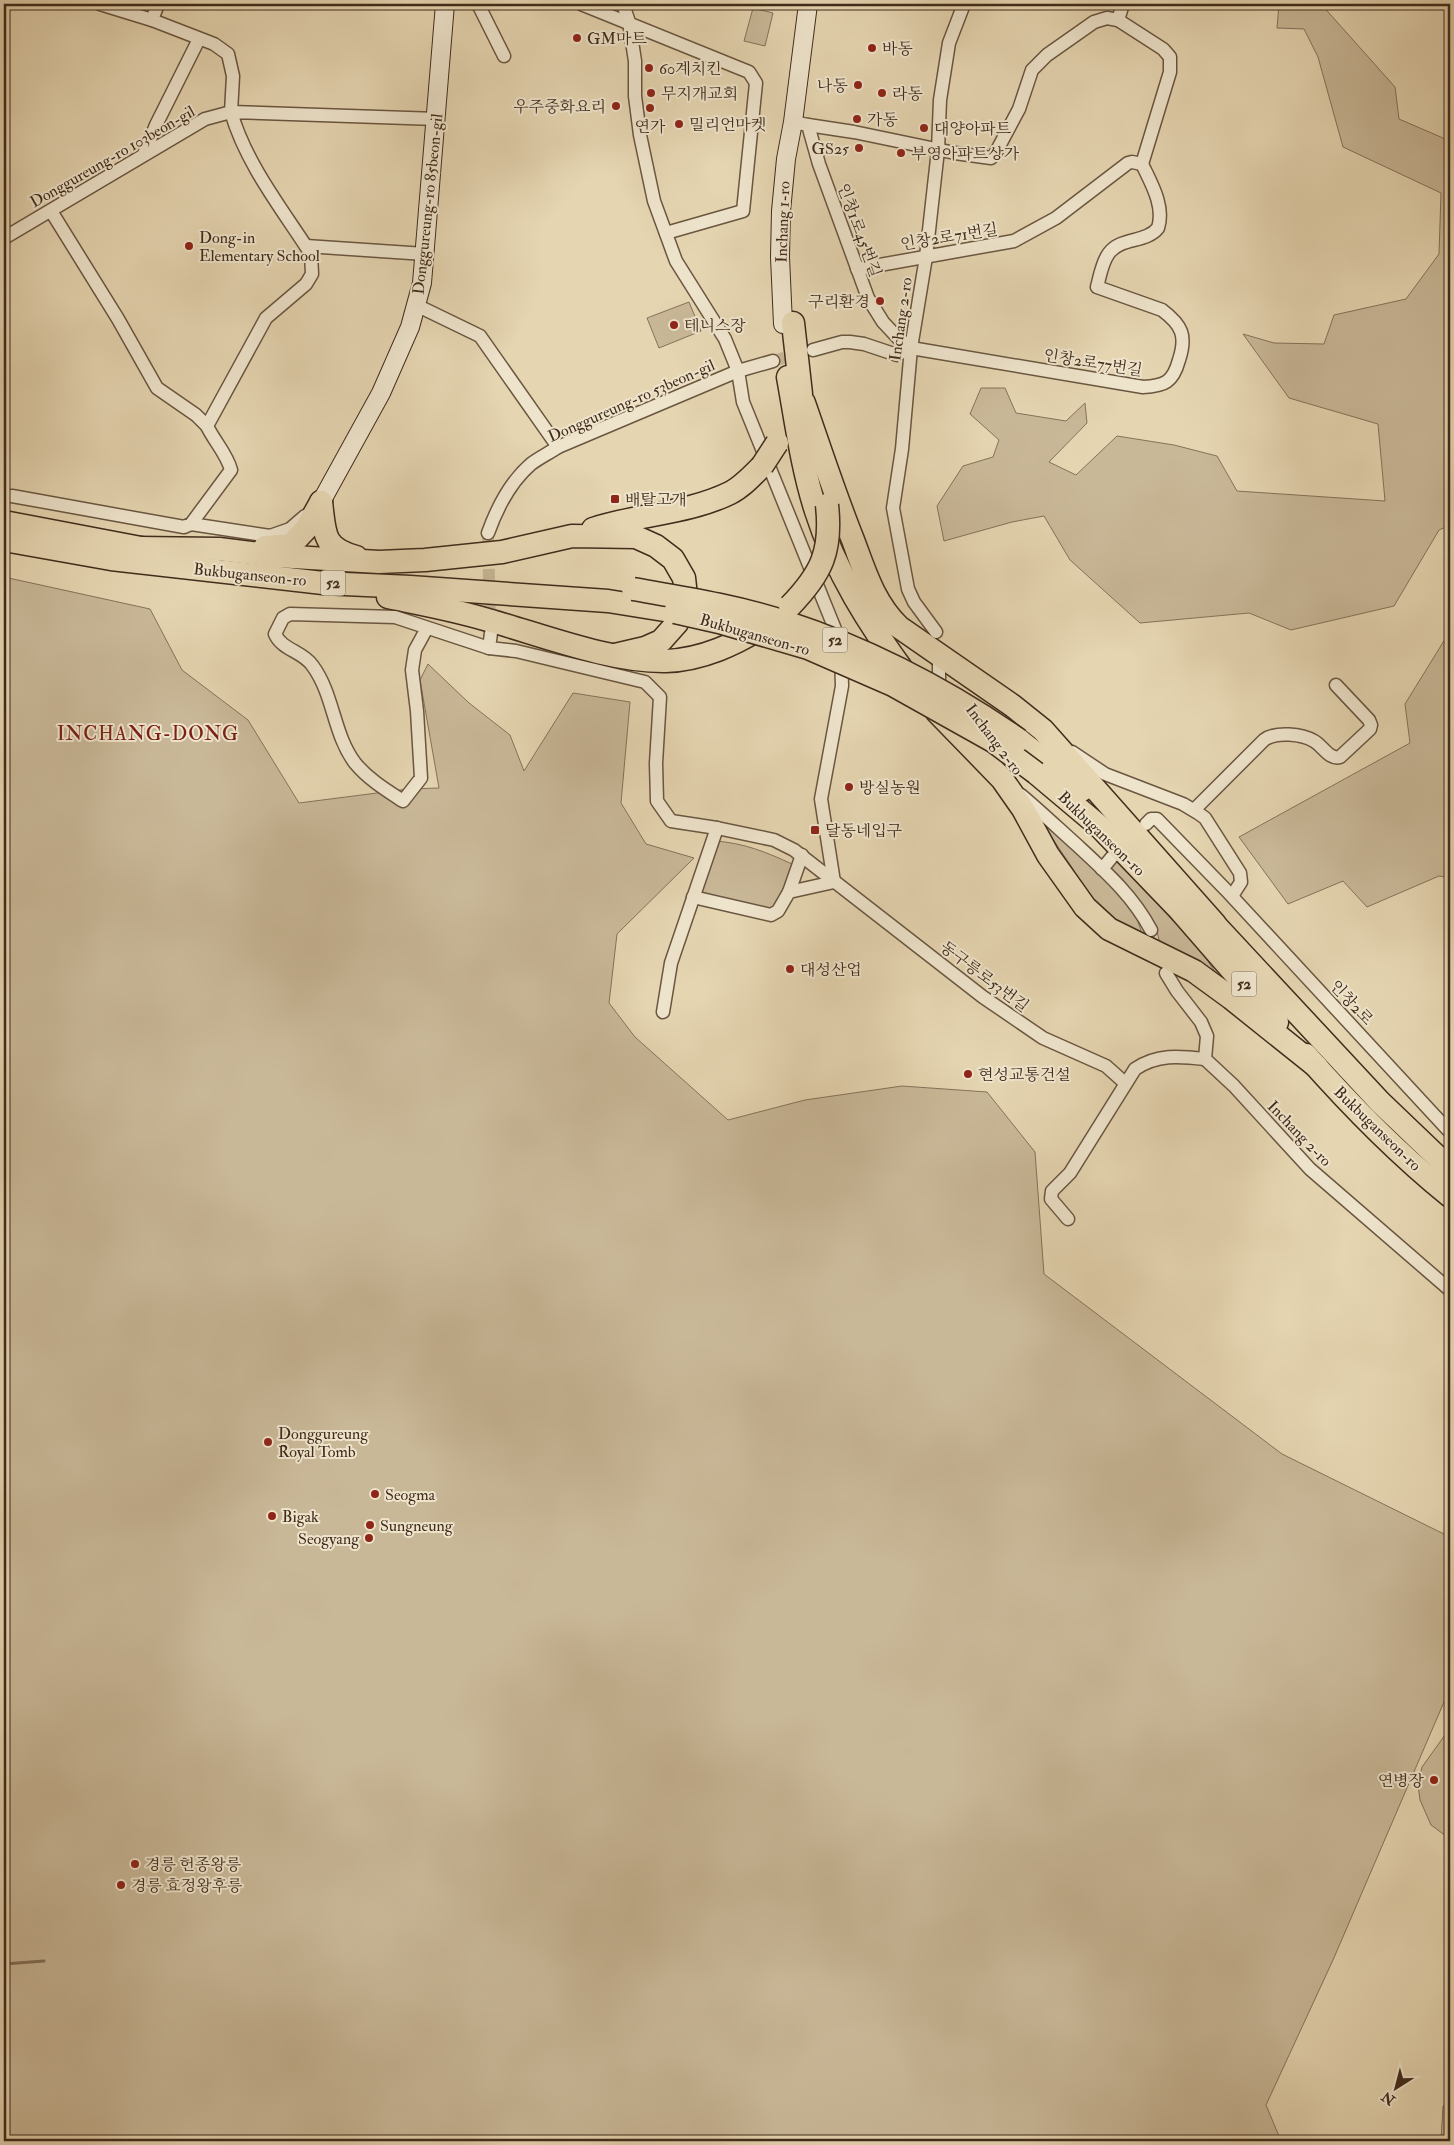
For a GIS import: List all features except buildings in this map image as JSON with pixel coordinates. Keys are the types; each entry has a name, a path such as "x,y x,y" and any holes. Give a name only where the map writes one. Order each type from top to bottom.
{"highway":[{"path":"219,549 276,556 379,562 425,560 502,552 572,536 611,523 698,505 731,492 748,480 762,466 777,442 782,428 787,377 788,323"},
{"path":"324,583 456,611 636,660 667,661 703,654 738,641 790,606 810,585 823,558 829,524 827,505 787,377"},
{"path":"787,377 868,582 889,617 900,627 1013,706 1046,733 1215,924"},
{"path":"787,377 805,471 816,511 846,581 879,639 922,697 1002,779 1023,809 1048,855 1091,913 1109,929 1194,971 1316,1066"},
{"path":"138,548 219,549 291,545 306,529 320,502"},
{"path":"320,502 324,531 330,545 346,554 379,562"},
{"name":"Bukbuganseon-ro","path":"4,522 138,548 301,566 633,589 728,607 784,622 839,642 964,704 1019,740 1068,778 1112,818 1215,924 1380,1102 1447,1187"},
{"path":"572,536 623,537 646,540 673,559 684,578 687,605 673,630 651,646 615,655"},
{"name":"Bukbuganseon-ro","path":"4,540 111,558 324,583 608,601 664,610 719,622 808,648 893,685 993,740 1099,826 1178,908 1316,1066 1380,1133 1447,1187"}],"street":[{"path":"100,4 152,20 214,44 228,54 233,76 230,112 237,135 264,182 311,254 313,263 312,274 306,284 266,318 207,426"},
{"path":"152,20 158,4"},
{"name":"Donggureung-ro 85beon-gil","path":"320,502 381,393 410,326 422,284 445,4"},
{"path":"478,4 504,56"},
{"path":"581,4 749,72 756,83 743,211 666,233"},
{"name":"Donggureung-ro 53beon-gil","path":"488,533 497,509 507,492 531,464 558,447 738,371 725,339 676,261 654,201 640,135 635,96 635,61 629,22 623,4"},
{"name":"Inchang 1-ro","path":"788,323 780,257 781,211 786,159 801,124 808,4"},
{"name":"Inchang 2-ro","path":"936,632 914,602 908,590 893,519 894,495 902,449 911,348 926,257 938,150 940,100 948,48 964,4"},
{"path":"1118,20 1123,4"},
{"path":"801,124 854,132 986,158 994,156 1019,109 1032,70 1047,55 1094,22 1106,18 1118,20 1163,49 1170,57 1170,72 1142,164"},
{"path":"144,154 156,125 199,39"},
{"name":"Donggureung-ro 103beon-gil","path":"4,238 204,119 230,112 437,119"},
{"name":"인창1로45번길","path":"801,124 875,309 897,337 911,348"},
{"name":"인창2로71번길","path":"857,268 1014,241 1056,218 1128,164 1137,162 1142,164"},
{"name":"인창2로77번길","path":"911,348 1143,387 1153,387 1167,382 1175,373 1184,346 1182,332 1177,324 1162,310 1097,287 1105,259 1110,252 1122,243 1148,236 1158,228 1160,214 1156,195 1142,164"},
{"path":"12,496 184,527 191,524 231,470 229,462 207,426 196,415 158,388 51,211"},
{"path":"306,246 425,254"},
{"path":"416,305 480,336 558,447"},
{"path":"813,350 842,342 864,344 897,355 911,348"},
{"path":"787,377 738,371 743,402 837,634 841,654 842,686 821,799 834,882 789,892"},
{"path":"191,524 270,536 290,529 320,502"},
{"path":"427,628 414,650 412,670 417,711 421,778 402,801 369,778 355,762 343,741 330,697 322,680 305,656 279,642 275,634 284,618 290,614 395,617 489,648 516,651 645,682 660,697 656,763 657,801 671,821 717,828 671,963 663,1012"},
{"path":"489,648 491,633"},
{"name":"Inchang 2-ro","path":"939,663 939,681 950,707 994,762 1002,779 1034,805 1102,869 1135,903 1151,930"},
{"path":"1194,810 1264,740 1271,736 1301,736 1309,738 1320,745 1331,756 1340,757 1370,730 1371,725 1369,720 1336,685"},
{"path":"1046,733 1106,774 1194,810 1204,818 1240,873 1241,882 1232,896"},
{"name":"인창2로","path":"1146,824 1151,819 1157,819 1232,896 1448,1130"},
{"name":"동구릉로53번길","path":"717,828 774,840 805,857 968,987 1023,1025 1064,1048 1106,1066 1125,1082"},
{"path":"693,896 771,914 778,911 805,857 820,861 827,846"},
{"path":"1102,869 1112,858"},
{"path":"1068,1219 1051,1199 1051,1194 1070,1173 1125,1082 1135,1069 1148,1060 1160,1057 1205,1059 1207,1036 1201,1022 1181,998 1166,973"},
{"name":"Inchang 2-ro","path":"1205,1059 1234,1086 1310,1169 1450,1290"}],"shaded area":[{"path":"1279,4 1321,4 1395,87 1399,119 1450,141 1450,525 1439,530 1394,606 1291,630 1249,613 1140,623 1070,560 1044,516 1012,522 944,541 937,506 963,466 993,457 999,440 970,414 981,388 1005,388 1016,413 1066,421 1085,403 1087,423 1049,462 1076,475 1117,436 1174,445 1217,456 1237,491 1385,501 1378,424 1289,398 1243,334 1274,343 1324,344 1334,315 1406,299 1439,254 1441,193 1343,147 1318,57 1304,29 1277,28"},
{"path":"753,8 773,13 765,46 744,41"},
{"name":"테니스장","path":"689,302 701,331 659,348 647,318"},
{"path":"4,577 150,609 182,670 248,720 299,803 408,789 439,788 420,680 428,664 469,703 510,735 524,771 573,693 630,702 621,803 646,844 694,858 617,934 609,1003 635,1037 728,1120 805,1100 902,1086 987,1092 1035,1152 1044,1274 1282,1454 1450,1537 1450,1688 1333,1960 1266,2105 1281,2141 4,2141"},
{"path":"1450,631 1450,878 1439,876 1367,907 1343,881 1288,904 1239,837 1410,743 1405,704"},
{"path":"1042,816 1123,899 1137,919 1144,939 1093,908 1073,869 1044,826"},
{"path":"715,841 755,849 792,864 794,867 776,907 771,910 697,892"},
{"path":"1116,861 1200,949 1217,975 1161,947 1156,928 1108,868"},
{"name":"연병장","path":"1450,1728 1450,1839 1431,1825 1420,1800 1418,1785 1422,1767"},
{"path":"1450,2102 1450,2141 1441,2141 1443,2106"}],"waterway":[{"path":"4,1964 44,1961"}],"tunnel":[{"path":"773,361 801,353"},
{"path":"488,533 490,626"}],"place":[{"name":"GM마트","path":"577,38"},
{"name":"바동","path":"872,48"},
{"name":"60계치킨","path":"649,68"},
{"name":"나동","path":"858,85"},
{"name":"무지개교회","path":"651,93"},
{"name":"라동","path":"882,93"},
{"name":"우주중화요리","path":"616,106"},
{"name":"연가","path":"650,108"},
{"name":"가동","path":"857,119"},
{"name":"밀리언마켓","path":"679,124"},
{"name":"대양아파트","path":"924,128"},
{"name":"GS25","path":"859,148"},
{"name":"부영아파트상가","path":"901,153"},
{"name":"Dong-in Elementary School","path":"189,246"},
{"name":"구리환경","path":"880,301"},
{"name":"테니스장","path":"674,325"},
{"name":"배탈고개","path":"615,499"},
{"name":"방실농원","path":"849,787"},
{"name":"달동네입구","path":"815,830"},
{"name":"대성산업","path":"790,969"},
{"name":"현성교통건설","path":"968,1074"},
{"name":"Donggureung Royal Tomb","path":"268,1442"},
{"name":"Seogma","path":"375,1494"},
{"name":"Bigak","path":"272,1516"},
{"name":"Sungneung","path":"370,1525"},
{"name":"Seogyang","path":"369,1538"},
{"name":"연병장","path":"1434,1780"},
{"name":"경릉 헌종왕릉","path":"135,1864"},
{"name":"경릉 효정왕후릉","path":"121,1885"}],"district":[{"name":"INCHANG-DONG","path":"148,733"}]}
